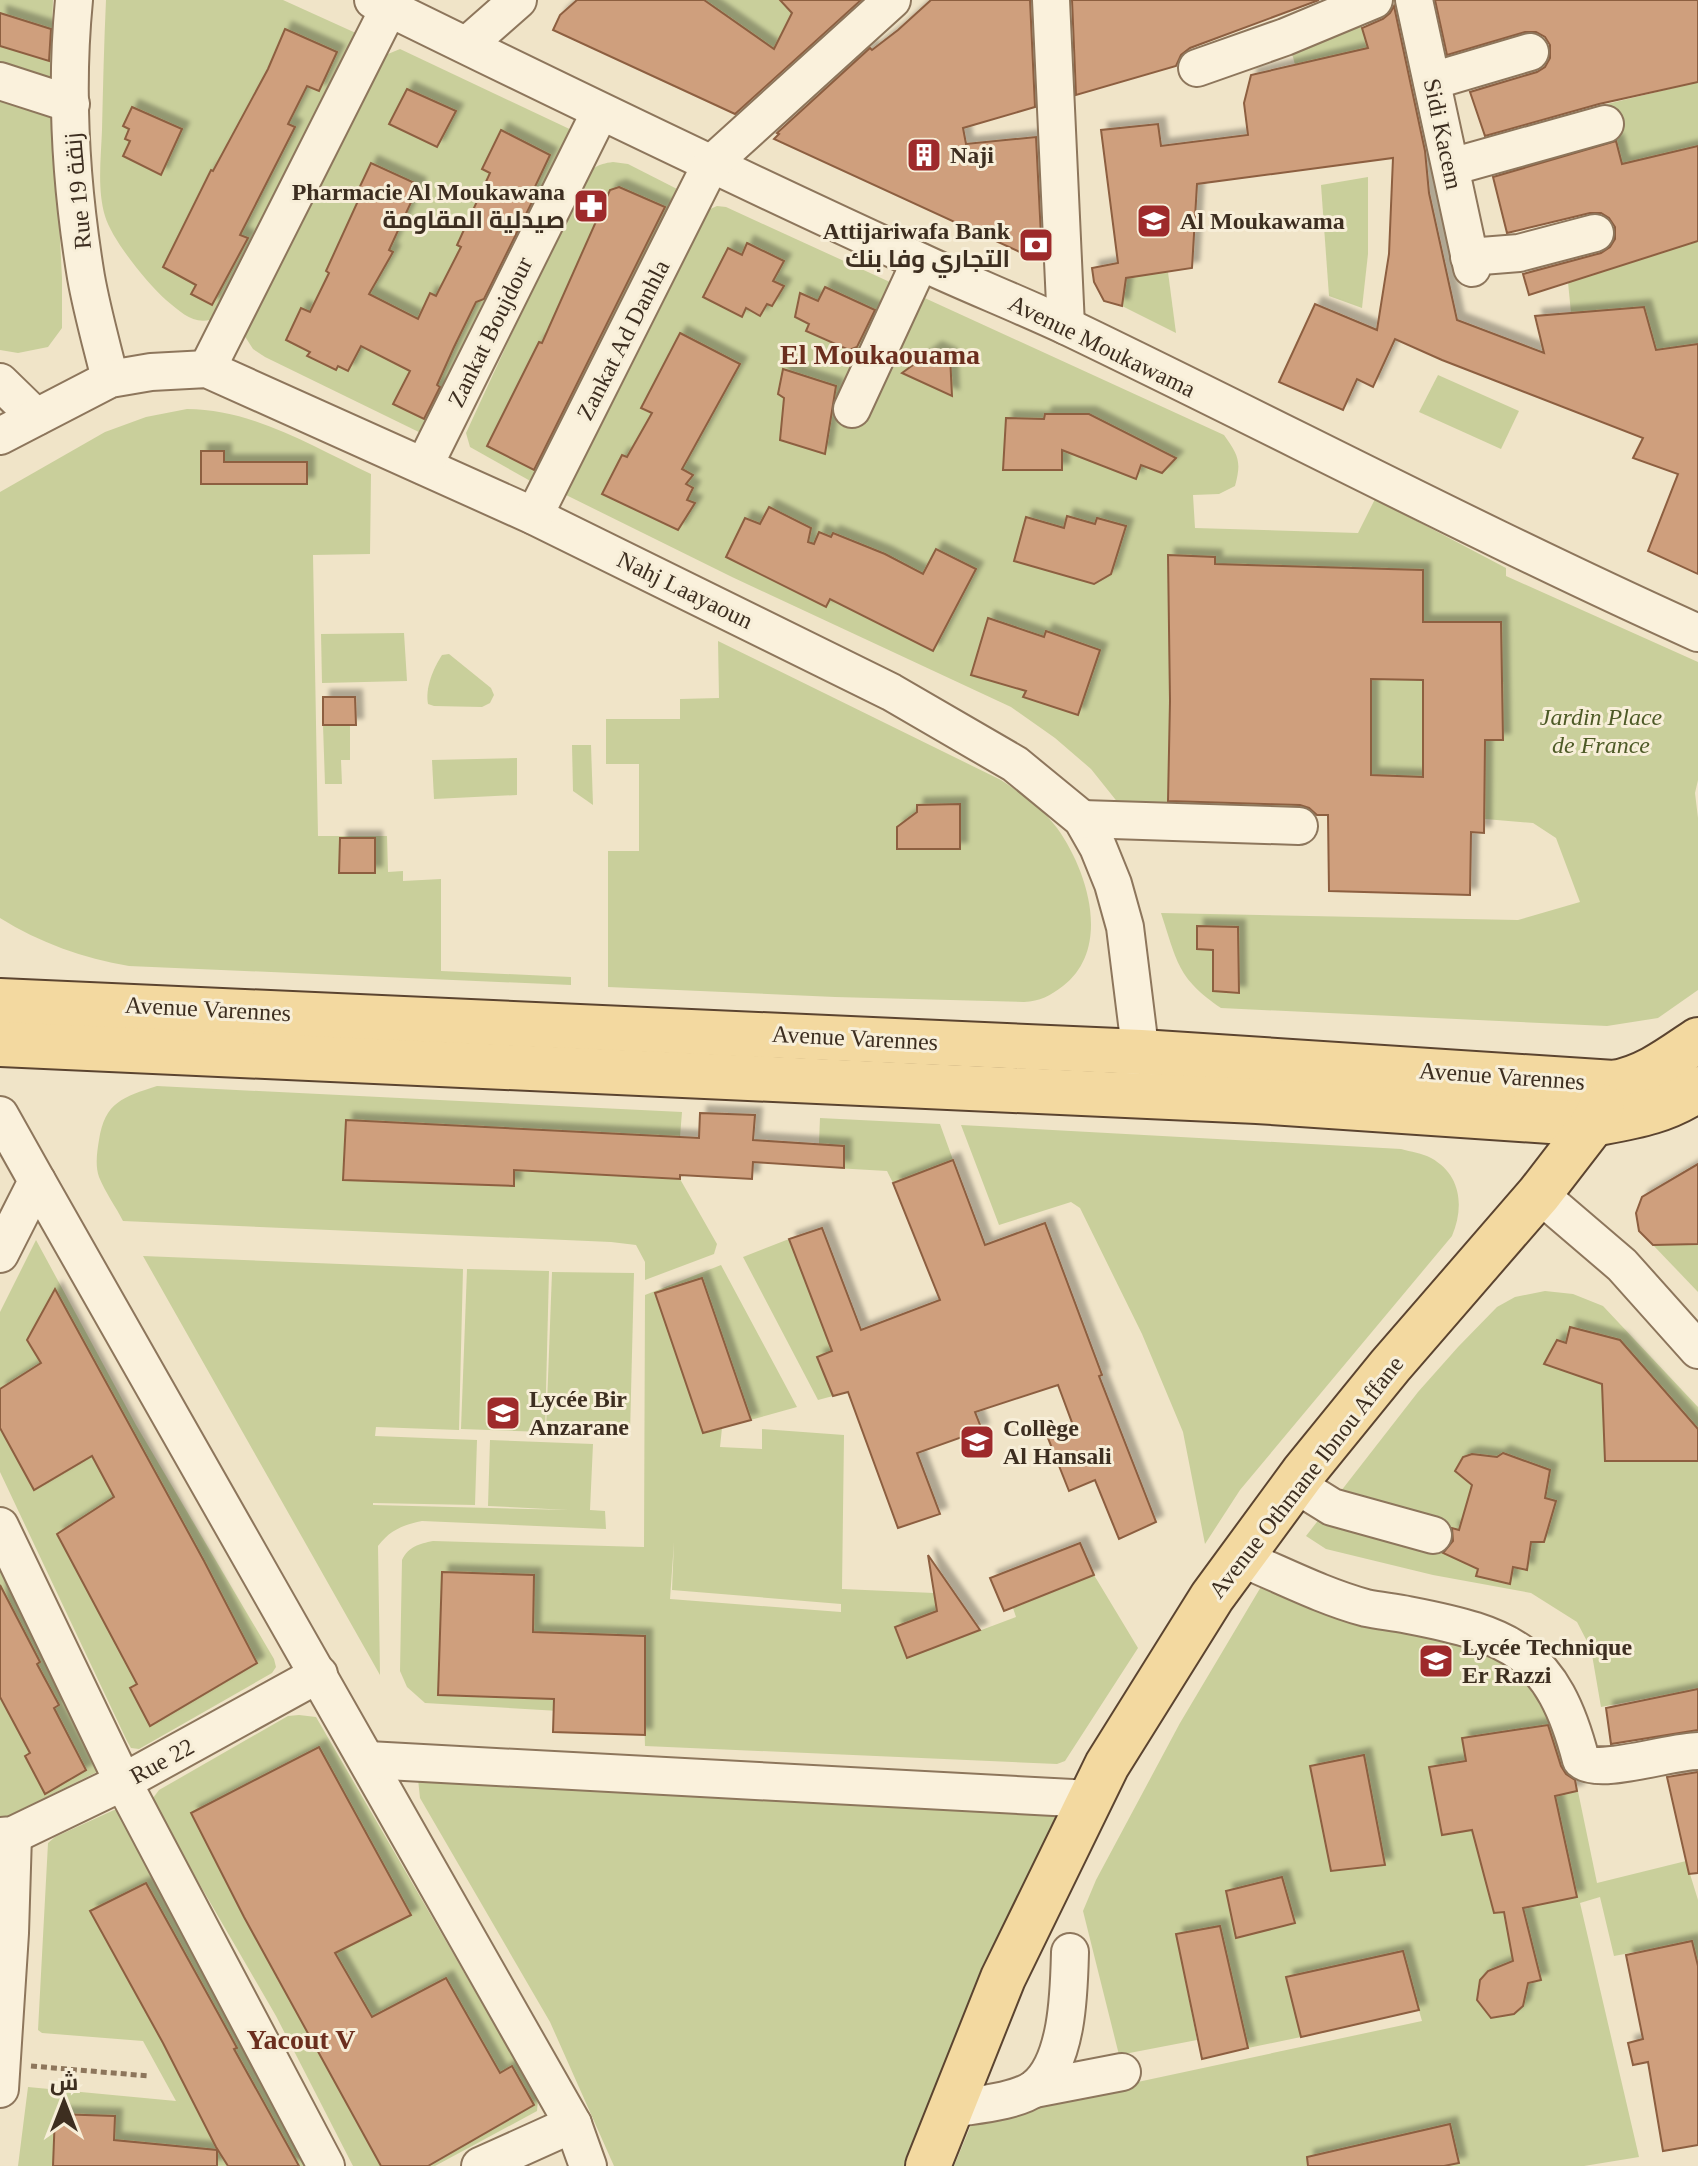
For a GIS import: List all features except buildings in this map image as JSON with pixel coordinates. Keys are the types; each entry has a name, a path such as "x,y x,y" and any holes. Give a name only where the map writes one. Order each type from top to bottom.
{"main road":[{"name":"Avenue Varennes","path":"0,1001 1141,1052 1614,1083 1651,1071 1698,1040"},
{"path":"470,1020 470,1064"},
{"path":"690,1074 692,1030"},
{"name":"Avenue Varennes","path":"0,1044 1257,1101 1593,1124 1645,1115 1667,1107 1698,1089"},
{"name":"Avenue Othmane Ibnou Affane","path":"928,2166 1003,1978 1107,1765 1212,1597 1295,1484 1390,1366 1539,1194 1593,1124 1614,1083"}],"street":[{"name":"Rue 19 زنقة","path":"74,0 70,41 74,189 86,280 110,379"},
{"path":"468,44 518,0"},
{"path":"711,164 892,0"},
{"path":"1051,0 1066,326"},
{"path":"1197,68 1285,37 1374,0"},
{"name":"Sidi Kacem","path":"1414,0 1470,262 1595,233"},
{"path":"207,369 381,4"},
{"name":"Avenue Moukawama","path":"381,4 468,44 600,112 920,262 1066,326 1576,578 1698,633"},
{"path":"1432,81 1530,52"},
{"path":"0,81 71,104"},
{"name":"Zankat Boujdour","path":"424,466 600,112"},
{"path":"1451,167 1605,124"},
{"name":"Zankat Ad Danhla","path":"534,516 711,164"},
{"path":"852,409 920,262"},
{"name":"Nahj Laayaoun","path":"0,436 110,379 151,372 207,369 534,516 891,692 1015,764 1063,800 1082,819 1113,884 1125,927 1146,1097"},
{"path":"0,382 36,417"},
{"path":"1082,819 1299,826"},
{"path":"0,1115 573,2124 588,2166"},
{"path":"0,1254 37,1181"},
{"path":"1539,1194 1622,1265 1698,1350"},
{"path":"1295,1484 1332,1507 1433,1535"},
{"path":"0,1526 123,1782 326,2166"},
{"path":"1241,1558 1336,1599 1453,1626 1495,1638 1514,1648 1539,1667 1554,1686 1569,1719 1581,1760 1586,1764 1598,1767 1619,1765 1675,1752 1698,1751"},
{"name":"Rue 22","path":"6,1835 123,1782 319,1674"},
{"path":"368,1760 1091,1799"},
{"path":"1,2072 10,1933 6,1835"},
{"path":"1034,2089 1048,2074 1061,2039 1068,1999 1070,1952"},
{"path":"951,2109 1122,2072"},
{"path":"480,2166 573,2124"}],"path":[{"path":"1,2072 149,2076"}],"green space":[{"path":"0,0 53,0 51,62 62,328 48,347 18,353 0,350"},
{"path":"106,0 283,0 358,34 220,316 212,319 191,318 158,292 122,249 105,216 100,173"},
{"path":"704,0 780,0 827,51 799,76 773,51"},
{"path":"1360,19 1370,56 1338,64 1334,56 1313,61 1306,109 1291,49"},
{"path":"400,49 578,133 427,436 265,357 253,349 244,335 376,59"},
{"path":"1698,82 1698,146 1622,164 1607,104"},
{"path":"613,162 628,164 681,191 534,483 470,447 466,433 582,182 595,168"},
{"path":"1368,177 1368,254 1362,308 1329,296 1321,185"},
{"name":"Jardin Place de France","path":"717,206 726,207 1224,435 1237,459 1235,486 1219,494 1193,495 1195,528 1358,533 1375,499 1506,568 1506,576 1698,662 1698,780 1695,793 1698,818 1698,990 1658,1018 1607,1026 1221,1008 1195,987 1180,967 1161,913 1518,920 1580,902 1556,838 1533,823 1485,819 1484,833 1400,830 1399,817 1284,815 1119,804 1091,769 1055,738 1011,707 732,577 560,492 708,210"},
{"path":"1698,241 1698,344 1656,350 1644,307 1571,313 1568,282"},
{"path":"1168,272 1176,333 1122,306 1126,278"},
{"path":"1438,375 1519,411 1501,449 1419,412"},
{"path":"187,409 235,415 259,422 371,474 370,554 313,555 318,836 387,836 388,872 403,871 403,881 441,879 441,971 571,977 571,985 129,966 62,948 0,918 0,492 105,432 146,417"},
{"path":"404,633 407,681 322,683 321,634"},
{"path":"718,641 1001,780 1045,814 1057,828 1078,865 1090,909 1091,931 1087,951 1078,970 1063,986 1045,997 1024,1002 608,987 608,851 639,851 639,764 606,764 606,719 680,719 680,699 719,698"},
{"path":"449,654 491,688 494,695 490,703 482,707 428,704 433,672 442,655"},
{"path":"323,725 350,725 350,760 341,760 342,784 325,784"},
{"path":"572,745 591,745 593,805 573,791"},
{"path":"517,758 517,795 434,799 432,760"},
{"path":"157,1086 682,1112 680,1137 557,1131 554,1172 680,1179 717,1244 714,1254 645,1280 645,1262 636,1245 611,1242 123,1221 98,1173 97,1154 102,1127 111,1109 118,1103"},
{"path":"820,1118 940,1124 953,1160 893,1183 887,1171 818,1167"},
{"path":"961,1125 1401,1149 1431,1158 1449,1173 1458,1193 1456,1225 1452,1236 1240,1490 1205,1544 1183,1432 1142,1334 1080,1208 1071,1202 999,1225"},
{"path":"789,1239 832,1351 817,1357 833,1396 818,1400 743,1257"},
{"path":"36,1240 136,1425 276,1667 272,1673 139,1749 131,1748 127,1741 0,1472 0,1312"},
{"path":"1698,1244 1698,1292 1653,1245"},
{"path":"143,1256 463,1269 459,1430 376,1427 375,1436 477,1440 475,1505 373,1505 569,1510 488,1506 490,1440 593,1444 590,1510 605,1511 606,1529 422,1521 392,1532 378,1546 380,1675"},
{"path":"721,1265 797,1407 722,1428 720,1447 762,1449 762,1429 844,1435 842,1589 934,1593 937,1611 895,1627 907,1658 1016,1617 1013,1608 1094,1575 1138,1648 1065,1761 1057,1764 645,1746 644,1716 425,1703 407,1687 400,1671 402,1560 415,1546 433,1541 644,1547 645,1295","holes":["674,1542 672,1590 841,1604 841,1612 670,1599"]},
{"path":"467,1269 549,1271 545,1432 461,1429"},
{"path":"552,1272 634,1273 630,1434 546,1431"},
{"path":"1545,1291 1573,1294 1603,1306 1698,1407 1698,1689 1601,1707 1591,1649 1577,1622 1531,1593 1433,1575 1326,1549 1306,1536 1418,1392 1497,1307 1515,1297"},
{"path":"0,1567 99,1771 0,1820"},
{"path":"1265,1580 1512,1655 1569,1748 1597,1883 1686,1861 1698,1900 1698,1966 1692,1941 1614,1956 1600,1897 1580,1903 1639,2157 1584,2166 954,2166 971,2125 985,2117 1125,2091 1125,2085 1133,2083 1422,2021 1402,1951 1287,1977 1301,2037 1248,2048 1220,1926 1176,1934 1197,2040 1119,2055 1083,1911 1096,1880 1180,1723"},
{"path":"288,1716 316,1717 538,2100 537,2111 435,2166 353,2166 276,2016 153,1804 159,1790"},
{"path":"418,1779 1063,1810 916,2166 614,2166 550,2022 420,1798"},
{"path":"114,1810 120,1810 313,2166 18,2166 28,2087 176,2101 143,2041 42,2033 38,2030 48,1843"}],"place":[{"name":"Naji","path":"924,155"},
{"name":"Pharmacie Al Moukawana صيدلية المقاومة","path":"591,206"},
{"name":"Al Moukawama","path":"1154,221"},
{"name":"Attijariwafa Bank التجاري وفا بنك","path":"1036,245"},
{"name":"Lycée Bir Anzarane","path":"503,1413"},
{"name":"Collège Al Hansali","path":"977,1442"},
{"name":"Lycée Technique Er Razzi","path":"1436,1661"}],"district":[{"name":"El Moukaouama","path":"880,354"},
{"name":"Yacout V","path":"301,2039"}]}
